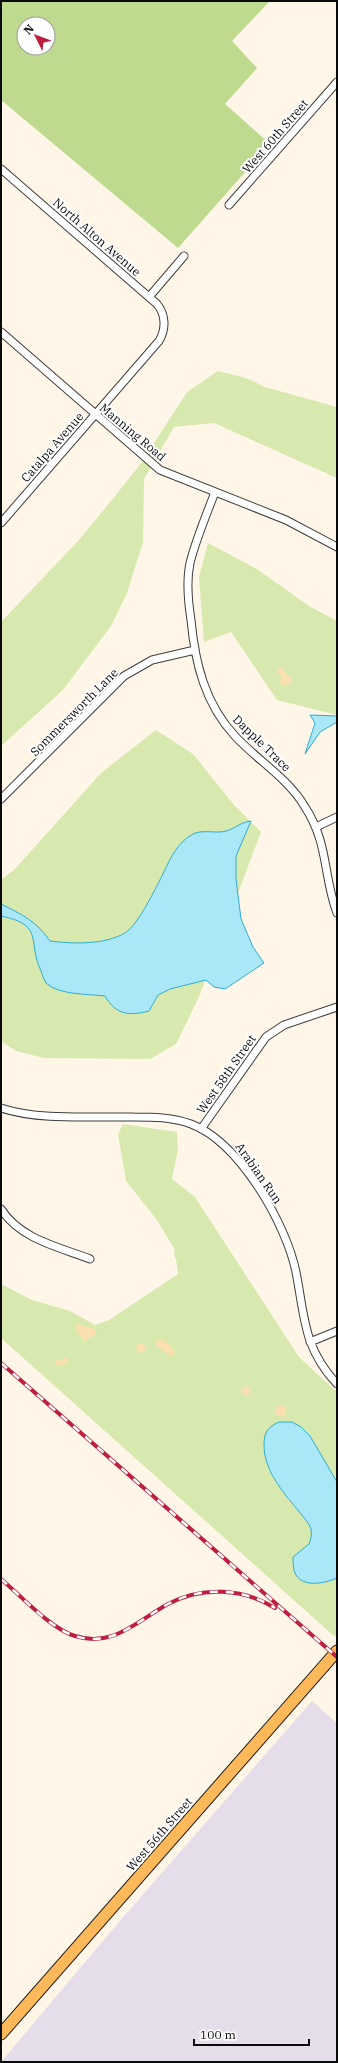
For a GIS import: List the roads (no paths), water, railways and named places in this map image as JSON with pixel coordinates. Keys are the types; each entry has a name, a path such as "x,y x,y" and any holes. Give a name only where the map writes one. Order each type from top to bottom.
{"main road":[{"name":"West 56th Street","path":"1,2034 337,1651"}],"street":[{"name":"West 60th Street","path":"229,205 337,82"},
{"name":"North Alton Avenue","path":"1,169 157,304 163,314 164,330"},
{"path":"148,297 184,256"},
{"name":"Catalpa Avenue","path":"1,523 159,341 164,330"},
{"name":"Manning Road","path":"1,332 155,466 171,475 299,525 337,547"},
{"name":"Dapple Trace","path":"215,492 196,541 189,572 188,601 195,650 204,686 220,717 240,741 290,786 302,801 316,826 325,853 331,890 337,913"},
{"name":"Sommersworth Lane","path":"1,800 124,676 152,660 195,650"},
{"path":"316,826 337,817"},
{"name":"West 58th Street","path":"201,1128 266,1037 284,1025 337,1007"},
{"name":"Arabian Run","path":"1,1110 42,1116 167,1118 201,1128 223,1143 238,1159 278,1221 288,1244 296,1272 302,1317 310,1342 320,1362 337,1384"},
{"path":"1,1209 14,1224 25,1232 90,1259"},
{"path":"310,1342 337,1331"}],"water":[{"path":"310,715 337,716 337,722 320,732 305,754 315,723"},
{"path":"251,821 236,856 236,879 241,919 253,947 264,963 225,989 214,987 206,980 170,989 158,995 149,1011 135,1013 124,1012 114,1007 105,996 66,992 51,987 46,983 43,977 29,929 24,924 1,916 1,904 34,923 50,941 88,943 117,937 125,933 136,922 152,896 172,856 183,841 193,834 226,831"},
{"path":"279,1422 292,1422 301,1427 310,1436 337,1482 337,1578 332,1580 321,1583 304,1582 295,1573 293,1557 309,1544 311,1529 307,1521 275,1480 267,1463 264,1445 266,1433 269,1428"}],"railway":[{"path":"1,1363 337,1657"},
{"path":"1,1579 36,1611 56,1626 75,1636 89,1639 113,1636 135,1625 168,1604 195,1594 208,1592 236,1593 250,1596 275,1608"}]}
